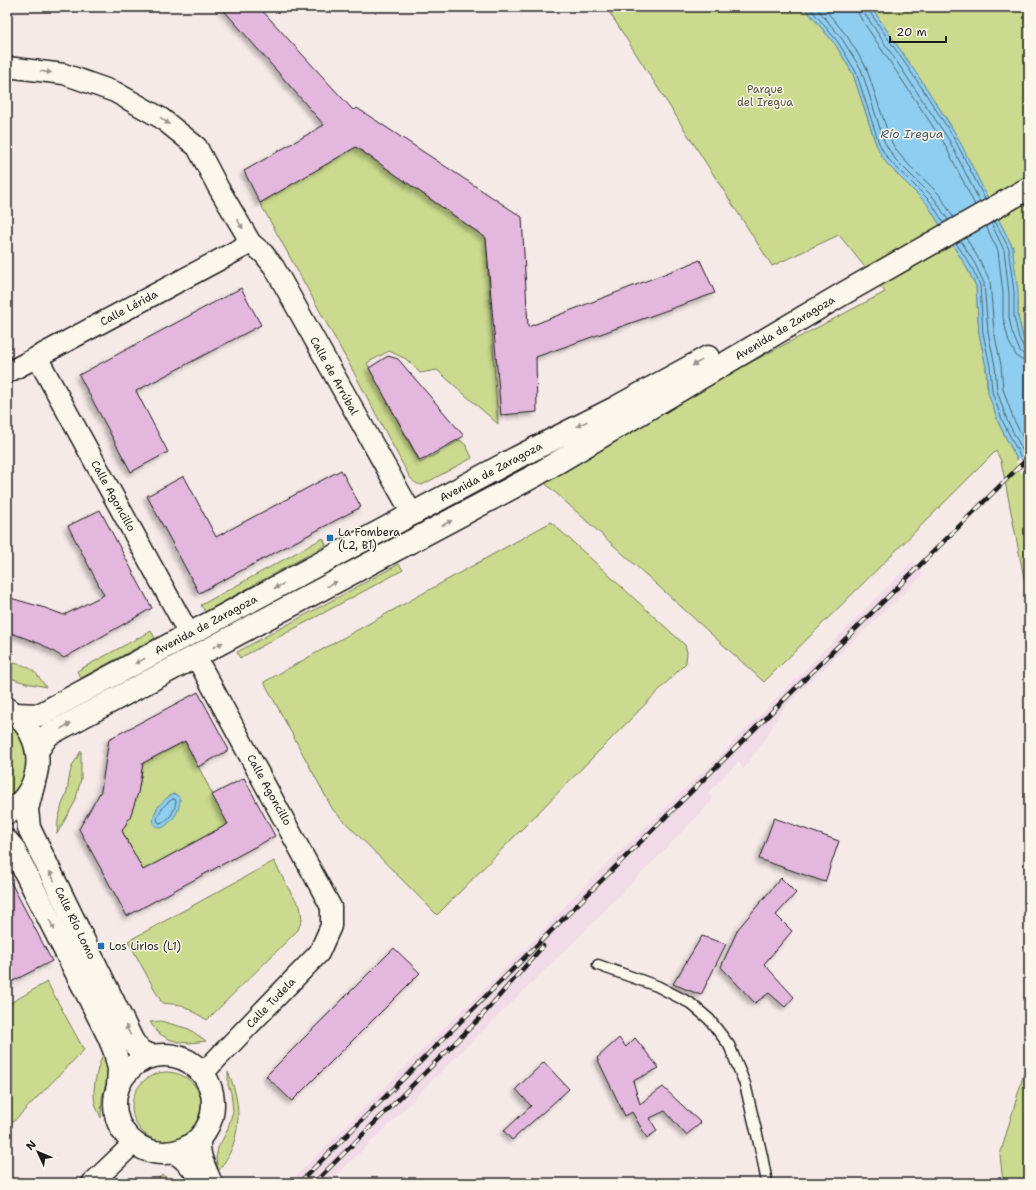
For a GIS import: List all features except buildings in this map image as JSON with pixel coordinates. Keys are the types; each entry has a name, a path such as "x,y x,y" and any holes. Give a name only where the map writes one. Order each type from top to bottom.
{"main road":[{"path":"846,292 1029,188"},
{"name":"Avenida de Zaragoza","path":"11,711 39,715 516,458 615,408 789,315 846,292"},
{"name":"Avenida de Zaragoza","path":"37,751 48,735 536,475 846,292"},
{"path":"7,813 16,808 28,794 36,777 38,764 37,751 33,737 25,724 11,711"},
{"name":"Calle Río Lomo","path":"36,777 27,809 29,828 132,1040 137,1048 143,1053 154,1056"},
{"name":"Calle Río Lomo","path":"7,841 13,848 115,1052 119,1069 118,1086"},
{"path":"167,1055 181,1058 193,1064 203,1074 210,1085 213,1099 213,1112 209,1125 201,1137 193,1144 184,1150 174,1153 153,1152 134,1143 123,1132 117,1117 115,1101 118,1086 132,1067 142,1060 154,1056 167,1055"}],"street":[{"name":"Calle de Arrúbal","path":"7,67 64,74 115,92 161,118 197,147 218,187 251,243 264,254 274,267 412,514"},
{"name":"Calle Lérida","path":"7,373 251,243"},
{"name":"Calle Agoncillo","path":"37,357 189,634"},
{"name":"Calle Agoncillo","path":"196,656 331,907 331,926"},
{"name":"Calle Tudela","path":"203,1074 319,953 331,926"},
{"path":"201,1137 200,1151 212,1183"},
{"path":"92,1183 134,1143"},
{"path":"174,1153 183,1158 204,1183"}],"lane":[{"path":"598,965 657,986 690,1003 709,1019 729,1045 745,1084 767,1183"}],"shaded area":[{"path":"913,561 923,575 799,692 778,716 768,735 743,770 739,761 708,793 713,800 587,929 428,1084 330,1183 289,1183 536,938 574,896 720,755"}],"green space":[{"name":"Parque del Iregua","path":"606,7 804,7 835,44 853,74 876,144 888,165 927,204 967,268 976,286 979,333 986,367 987,387 999,424 1029,483 1029,657 1026,588 1001,461 996,451 764,682 536,475 885,292 839,235 772,266"},
{"path":"871,7 1022,7 1029,17 1029,350 1023,337 1018,317 1018,300 1013,248 950,124"},
{"path":"356,147 486,238 498,424 437,370 420,373 406,359 389,351 367,363 420,463 460,440 466,445 472,458 422,485 414,482 409,476 260,203"},
{"path":"551,522 685,645 687,652 686,663 437,915 333,810 264,682"},
{"path":"323,538 326,545 205,612 201,605"},
{"path":"399,564 403,570 240,658 237,652"},
{"path":"151,631 155,638 81,678 77,671"},
{"path":"7,662 26,666 31,669 46,687 7,677"},
{"path":"7,723 12,726 21,737 27,751 26,779 7,805"},
{"path":"185,741 228,824 143,870 122,831 136,798 143,763"},
{"path":"81,751 81,779 75,802 57,834 58,820 67,791 72,766"},
{"path":"274,861 291,893 300,906 302,919 298,930 207,1020 182,1005 162,1003 128,941"},
{"path":"47,982 84,1050 7,1128 7,1005"},
{"path":"161,1021 189,1029 206,1041 190,1043 168,1039 157,1032 150,1022"},
{"path":"105,1049 110,1072 102,1097 101,1118 95,1105 94,1090 98,1068"},
{"path":"1029,1056 1029,1183 1003,1183 1000,1155"},
{"path":"167,1072 180,1075 192,1082 199,1094 202,1107 199,1120 192,1132 180,1139 167,1142 154,1139 142,1132 135,1120 132,1107 135,1094 142,1082 154,1075"},
{"path":"228,1072 236,1097 238,1123 232,1148 218,1171 216,1158 218,1148 227,1131 233,1111 231,1093 228,1085"},
{"path":"162,1175 168,1178 186,1183 156,1183"}],"water":[{"name":"Río Iregua","path":"804,7 871,7 957,136 1013,248 1018,292 1018,317 1023,337 1029,350 1029,483 999,424 988,393 986,367 979,333 976,286 967,268 927,204 888,165 881,155 853,74 835,44"},
{"path":"173,794 177,795 180,799 177,812 172,820 162,828 155,826 155,812 165,800"}],"pier":[{"path":"1029,449 1029,467 1022,474 1016,462"}],"railway":[{"path":"299,1183 1029,457"},
{"path":"314,1183 479,1019 543,946"}],"place":[{"name":"La Fombera (L2, B1)","path":"330,538"},
{"name":"Los Lirios (L1)","path":"101,946"}]}
